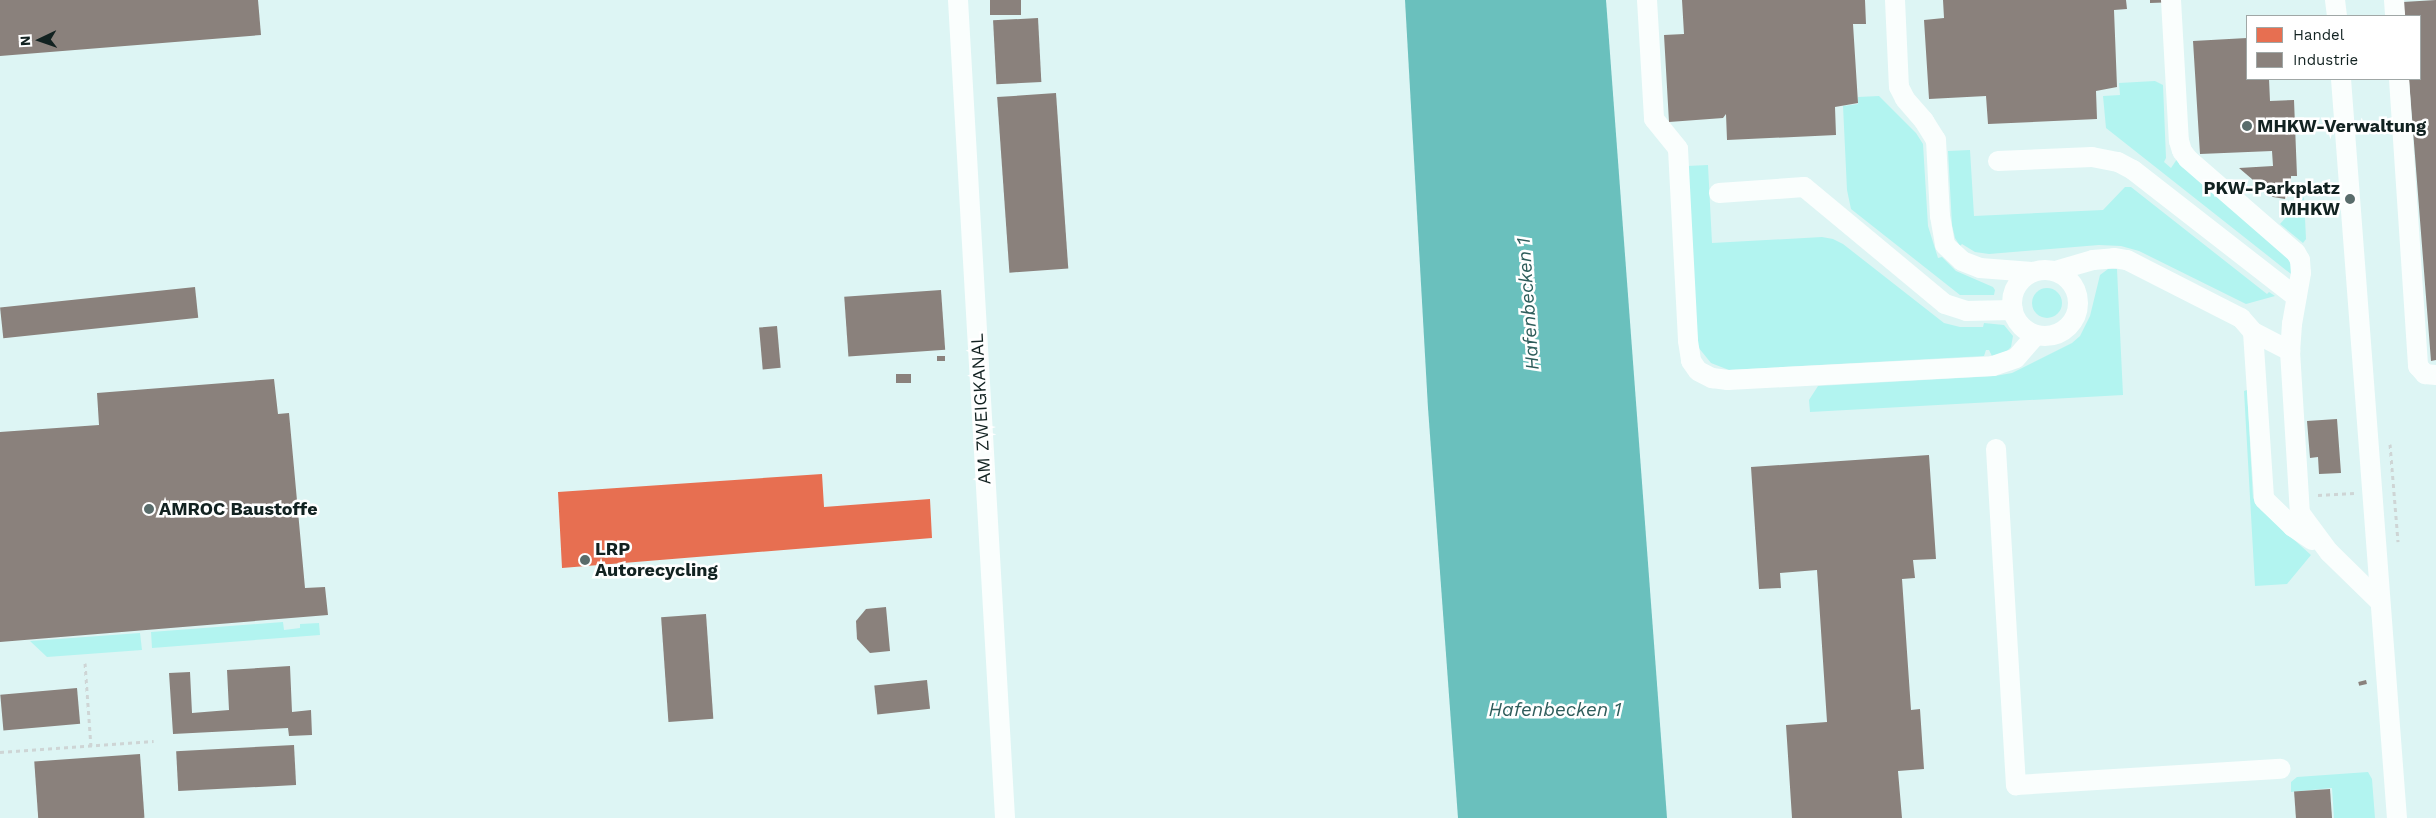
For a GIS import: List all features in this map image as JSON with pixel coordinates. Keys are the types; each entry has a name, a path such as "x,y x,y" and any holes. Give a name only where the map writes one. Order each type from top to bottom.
{"street":[{"name":"AM ZWEIGKANAL","path":"958,0 1005,818"},
{"path":"1647,0 1654,119 1678,149 1689,349 1691,361 1698,370 1712,378 1728,380 1993,366 2016,358 2036,335"},
{"path":"1895,0 1899,87 1905,99 1924,120 1936,140 1940,216 1945,245 1962,260 1980,268 2032,272 2056,271 2093,260 2114,258 2128,260 2241,318 2253,332 2290,351"},
{"path":"2172,0 2179,141 2182,151 2188,159 2297,254 2301,268 2290,351 2302,518 2329,552 2380,602"},
{"path":"2335,0 2337,15"},
{"path":"2394,0 2395,15"},
{"path":"2341,80 2397,818"},
{"path":"2399,80 2418,366 2425,374 2436,376"},
{"path":"1998,161 2092,157 2118,162 2133,170 2296,297"},
{"path":"1719,193 1804,187 1945,304 1966,311 2013,310"},
{"path":"2032,272 2023,278 2016,288 2013,310 2019,324 2036,335 2046,337 2061,332 2073,322 2077,312 2078,302 2074,285 2056,271"},
{"path":"2253,332 2264,499 2293,527 2329,552"},
{"path":"1996,450 2016,785 2281,769"}],"path":[{"path":"2316,492 2316,495 2395,491"},
{"path":"85,663 91,746"},
{"path":"0,752 154,741"}],"shaded area":[{"path":"2155,81 2163,85 2166,158 2164,162 2171,168 2177,159 2292,262 2291,274 2106,128 2103,96 2120,95 2119,83"},
{"path":"1879,96 1916,133 1923,144 1928,226 1938,258 1942,257 1956,271 1993,287 1995,290 1994,295 1960,295 1851,209 1847,190 1843,106 1858,104 1858,97"},
{"path":"1970,150 1974,216 2103,210 2125,187 2131,187 2267,294 2269,292 2275,296 2246,304 2139,251 2121,246 2099,245 1989,254 1975,252 1962,244 1960,246 1955,238 1952,225 1948,151"},
{"path":"1708,165 1712,243 1822,237 1833,239 1843,244 1944,323 1960,327 1983,327 1984,323 2004,325 2013,336 2011,347 2007,351 1992,356 1989,350 1986,350 1984,356 1729,370 1711,363 1698,347 1687,166"},
{"path":"2304,197 2306,239 2303,243 2280,224"},
{"path":"2108,269 2117,269 2123,395 1810,412 1809,400 1818,386 1995,376 2012,373 2072,343 2080,336 2090,316 2100,275"},
{"path":"2047,288 2058,292 2062,303 2058,314 2047,318 2036,314 2032,303 2036,292"},
{"path":"2247,390 2253,498 2261,510 2311,555 2287,584 2255,586 2244,391"},
{"path":"283,622 284,630 300,628 300,624 319,623 320,635 152,648 151,632"},
{"path":"140,633 142,650 47,657 30,641"},
{"path":"2368,772 2372,779 2375,818 2334,818 2332,788 2291,792 2291,782 2297,777"}],"water":[{"name":"Hafenbecken 1","path":"1405,0 1606,0 1667,818 1458,818 1428,408"}],"building: Handel":[{"path":"822,474 824,507 930,499 932,538 562,568 558,492"}],"building: Industrie":[{"path":"0,0 258,0 261,35 0,56"},
{"path":"990,0 1021,0 1021,15 990,15"},
{"path":"1682,0 1865,0 1866,24 1853,24 1858,103 1835,107 1836,135 1727,140 1726,114 1723,118 1669,122 1664,35 1684,34"},
{"path":"1943,0 2126,0 2127,9 2114,10 2117,87 2096,91 2097,119 1988,124 1986,96 1929,99 1924,20 1944,18"},
{"path":"2150,0 2178,0 2178,2 2150,3"},
{"path":"2436,0 2436,360 2431,361 2409,80 2421,80 2421,15 2405,15 2403,2"},
{"path":"1038,18 1041,82 996,84 993,20"},
{"name":"MHKW-Verwaltung","path":"2246,38 2246,80 2269,80 2270,101 2294,100 2297,176 2291,176 2291,193 2285,199 2273,197 2239,168 2273,166 2272,151 2200,154 2193,41"},
{"path":"1056,93 1068,269 1009,273 997,97"},
{"path":"195,287 198,318 3,338 0,307"},
{"path":"941,290 945,350 848,357 844,297"},
{"path":"777,326 781,368 763,369 759,328"},
{"path":"937,356 945,356 945,361 937,361"},
{"path":"896,374 911,374 911,383 896,383"},
{"name":"AMROC Baustoffe","path":"274,379 278,414 289,413 305,588 325,587 328,615 0,642 0,432 99,425 97,393"},
{"path":"2337,419 2341,473 2319,474 2318,457 2310,458 2307,421"},
{"path":"1929,455 1936,559 1913,560 1915,578 1902,579 1911,710 1920,709 1924,769 1898,771 1902,818 1792,818 1786,725 1827,722 1817,570 1780,573 1781,588 1759,589 1751,467"},
{"path":"886,607 890,651 870,653 857,639 856,621 866,609"},
{"path":"706,614 713,719 668,722 661,617"},
{"path":"290,666 292,712 311,710 312,735 289,736 288,728 173,734 169,673 190,672 192,713 229,710 227,670"},
{"path":"927,680 930,709 877,714 874,686"},
{"path":"2366,680 2367,684 2359,686 2358,682"},
{"path":"77,688 80,724 3,731 0,695"},
{"path":"294,745 296,785 178,791 176,751"},
{"path":"140,754 144,818 38,818 34,761"},
{"path":"2330,789 2332,818 2296,818 2294,792"}],"place":[{"name":"MHKW-Verwaltung","path":"2247,126"},
{"name":"PKW-Parkplatz MHKW","path":"2350,199"},
{"name":"AMROC Baustoffe","path":"149,509"},
{"name":"LRP Autorecycling","path":"585,560"}]}
